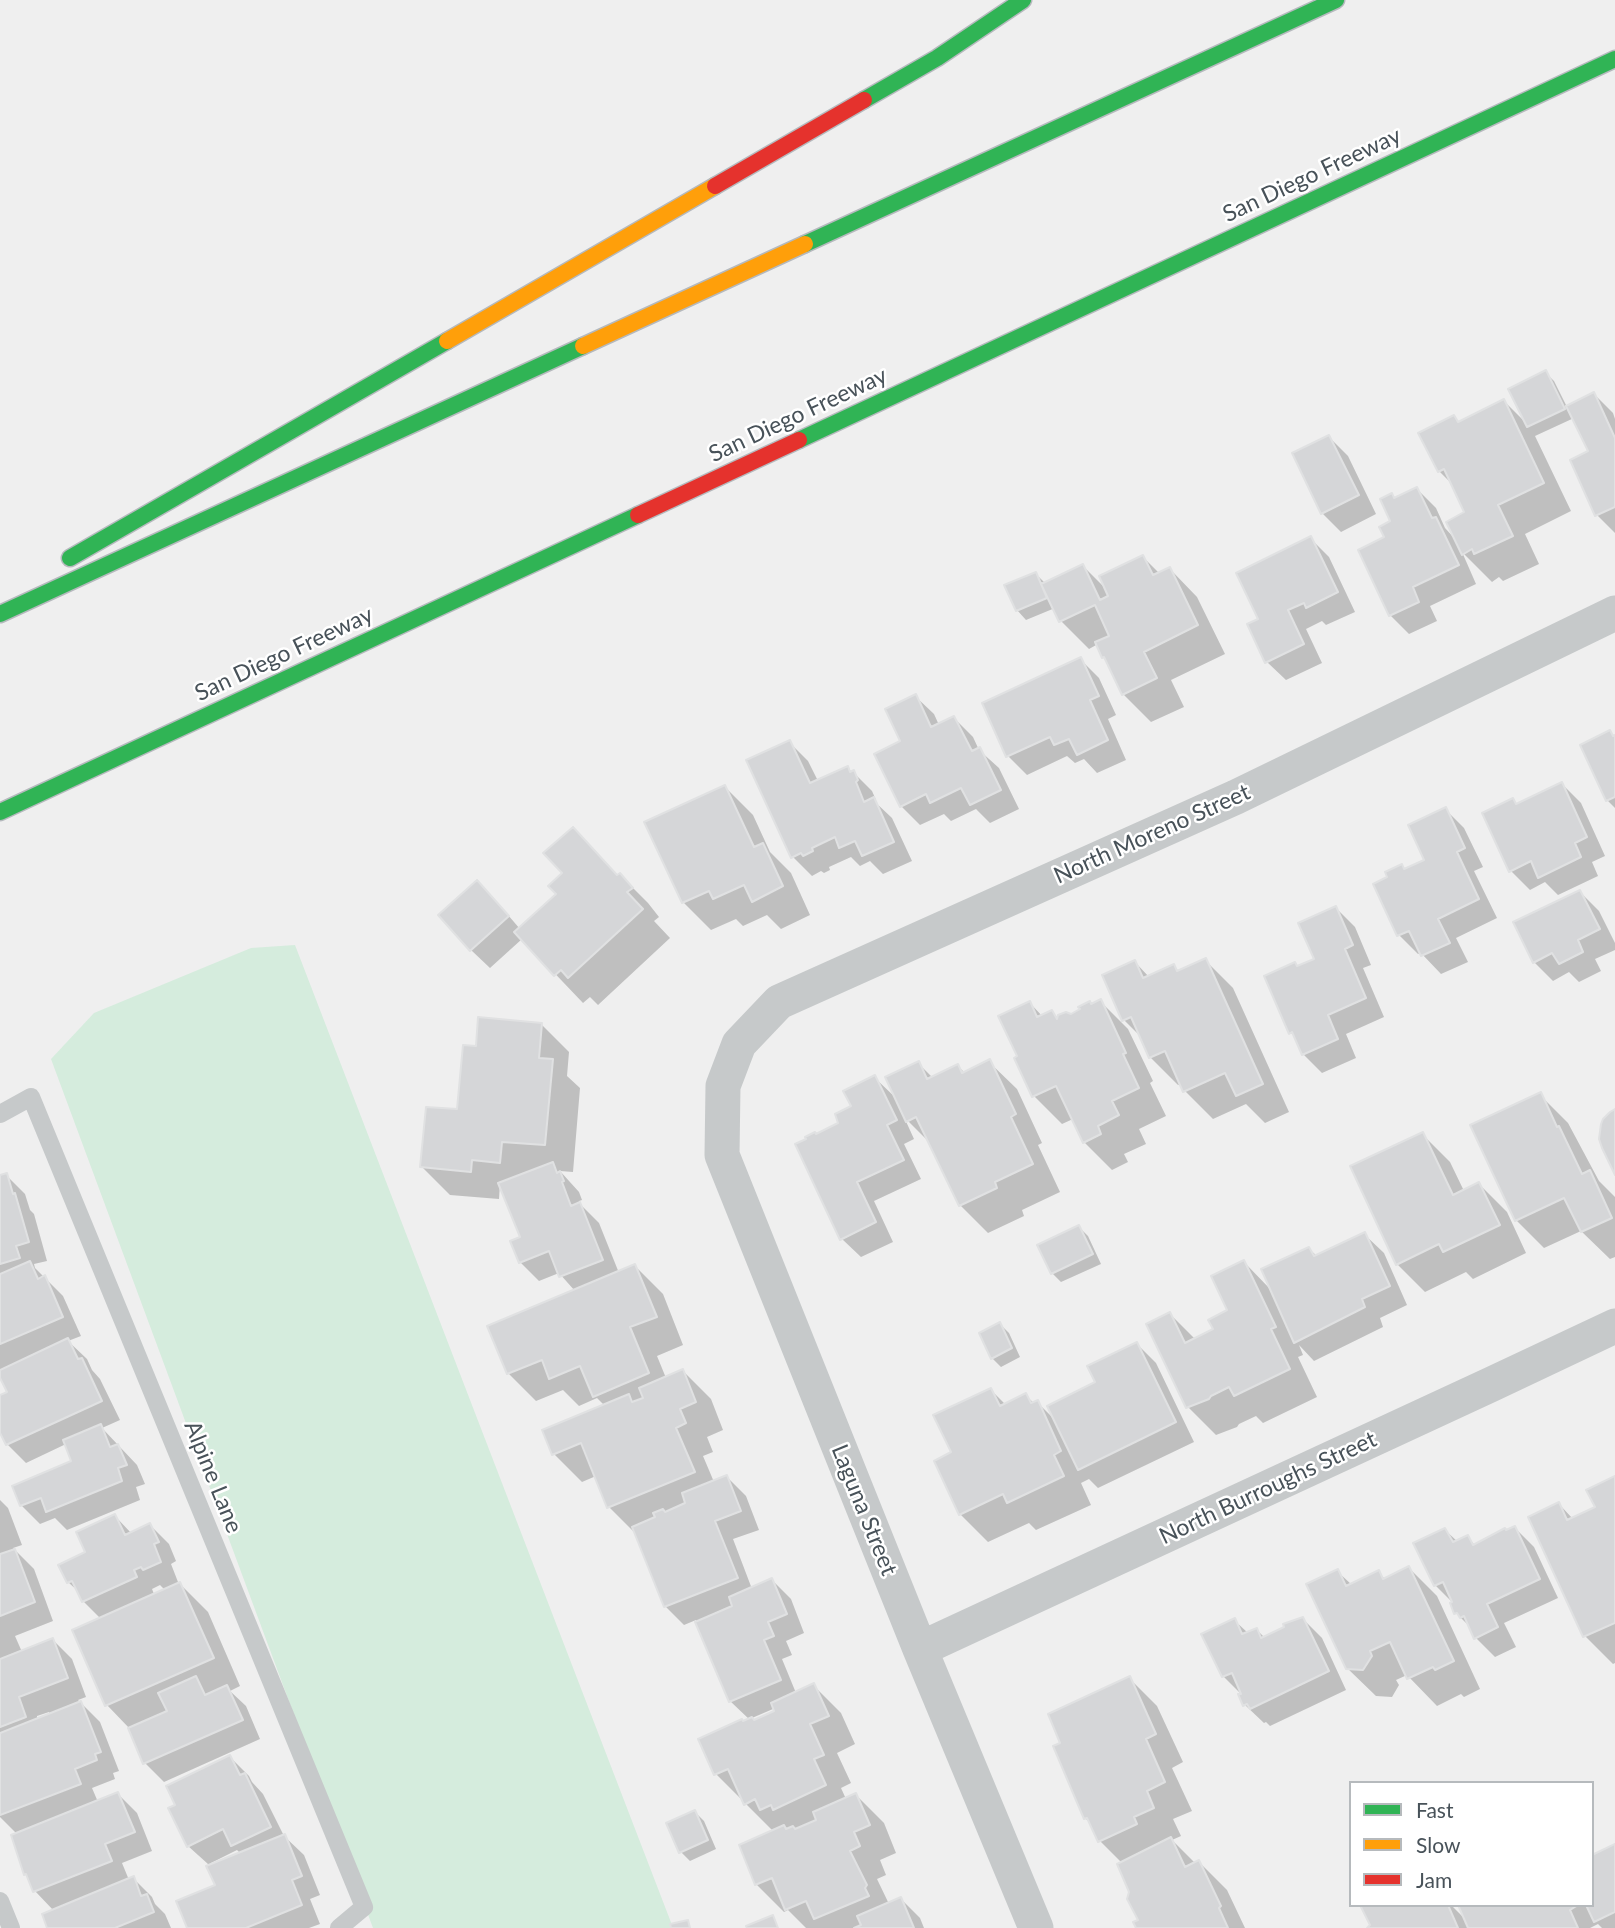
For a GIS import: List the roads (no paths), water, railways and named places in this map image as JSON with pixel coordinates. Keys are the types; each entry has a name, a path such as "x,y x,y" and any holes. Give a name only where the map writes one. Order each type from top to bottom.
{"highway":[{"path":"60,564 937,58 1023,0"},
{"path":"0,614 1336,0"},
{"name":"San Diego Freeway","path":"0,812 1615,59"}],"street":[{"name":"North Moreno Street","path":"723,1086 739,1044 779,1002 1236,797 1615,613"},
{"name":"Laguna Street","path":"723,1086 722,1155 920,1649 1036,1928"},
{"name":"North Burroughs Street","path":"920,1649 1615,1326"}],"lane":[{"name":"Alpine Lane","path":"0,1114 31,1097 364,1907 339,1928"},
{"path":"0,1901 11,1928"}]}
